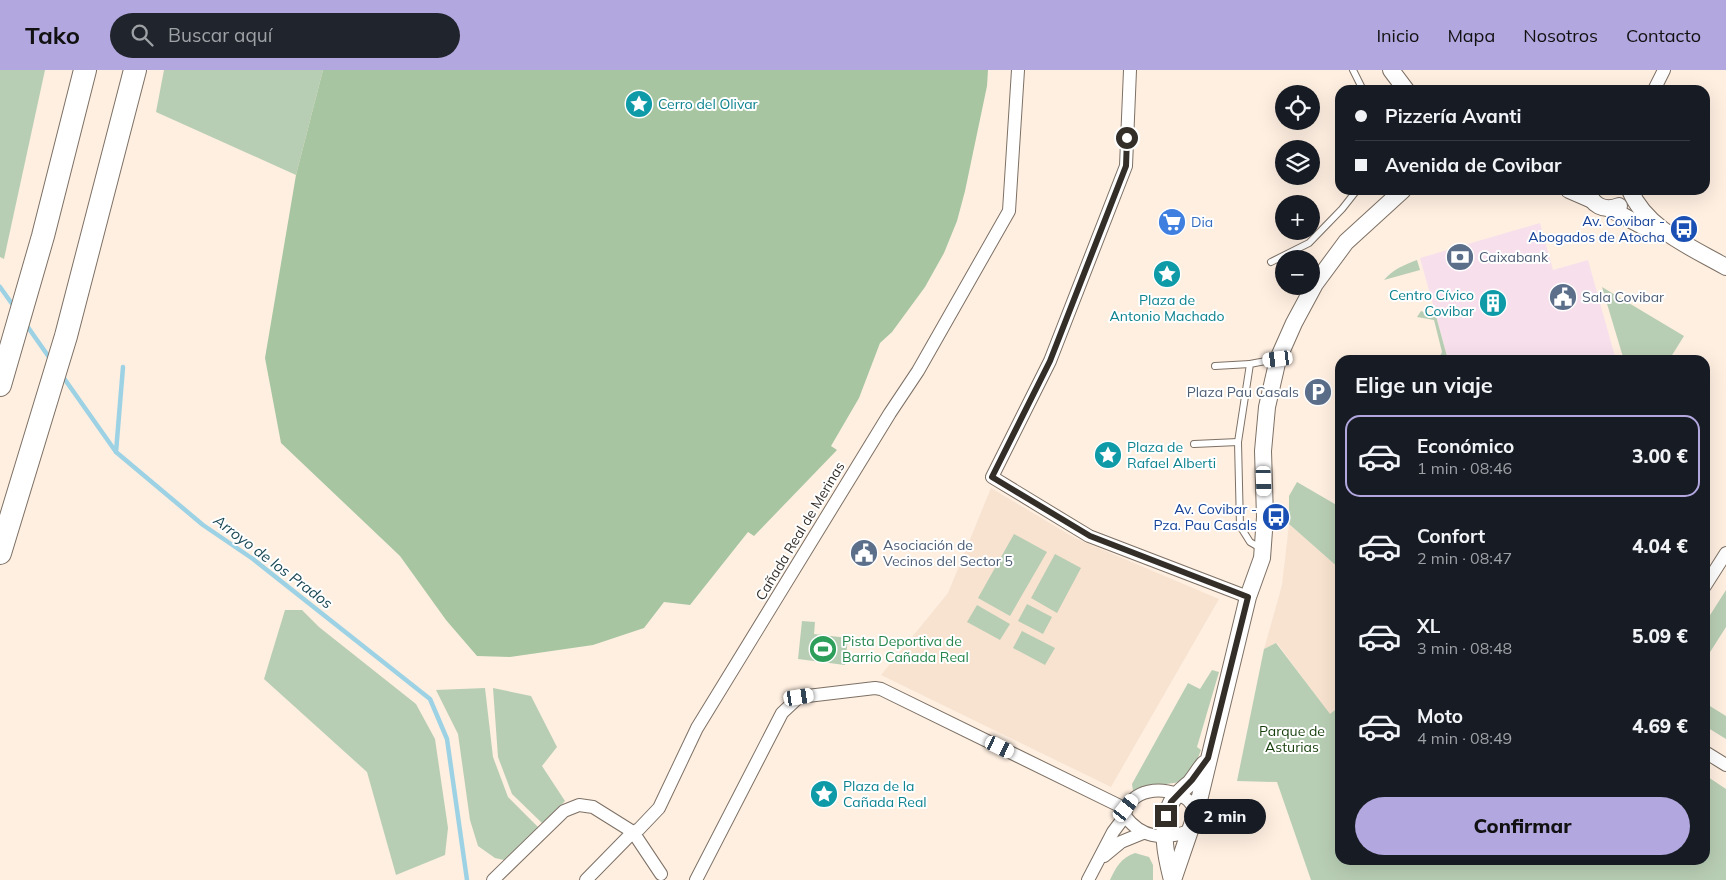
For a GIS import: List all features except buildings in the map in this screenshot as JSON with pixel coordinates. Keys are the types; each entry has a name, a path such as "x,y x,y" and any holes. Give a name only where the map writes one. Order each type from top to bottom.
{"highway":[{"path":"0,385 44,236 85,70"},
{"path":"0,553 79,287 135,70"},
{"path":"0,340 44,236"}],"street":[{"name":"Cañada Real de Merinas","path":"586,880 659,808 696,728 890,412 918,371 1009,210 1018,70"},
{"path":"1130,70 1126,166 1050,361 992,477 1090,536 1248,597"},
{"path":"1391,70 1402,85"},
{"path":"1656,85 1664,70"},
{"path":"1173,880 1196,813 1248,597 1262,558 1265,517 1263,451 1267,407 1278,359 1294,322 1315,284 1346,242 1398,195"},
{"path":"1590,195 1600,207 1610,209 1652,231 1673,236"},
{"path":"1610,209 1623,202 1626,195"},
{"path":"1632,195 1641,210 1656,225 1726,266"},
{"path":"1710,578 1726,552"},
{"path":"696,880 782,713 799,697 874,688 880,689 1126,812 1133,827 1143,833 1165,836 1189,831"},
{"path":"1710,755 1726,765"},
{"path":"1173,880 1169,868 1165,836 1166,816 1171,802 1192,780 1208,758"},
{"path":"1088,880 1113,832 1134,799 1144,792 1166,790 1177,794 1186,798 1196,813"},
{"path":"493,880 564,811 579,805 593,807 633,832 661,874"},
{"path":"1100,860 1121,842 1143,833"}],"lane":[{"path":"1353,70 1360,85"},
{"path":"1271,262 1309,243 1353,195"},
{"path":"1215,366 1250,364 1278,359"},
{"path":"1250,364 1238,442 1240,526 1250,542 1262,550"},
{"path":"1194,444 1238,442"}],"shaded area":[{"name":"Centro Cívico Covibar","path":"1540,223 1553,270 1588,260 1615,355 1447,355 1420,258"},
{"path":"991,488 1075,538 1219,599 1111,787 881,675 948,593"},
{"path":"1289,524 1335,565 1335,710 1330,715 1277,643 1264,649 1282,585"}],"green space":[{"path":"0,70 45,70 4,259 0,257"},
{"path":"164,70 323,70 296,175 156,112"},
{"path":"323,70 988,70 987,86 957,221 944,253 925,287 892,332 880,343 859,398 831,446 837,450 754,536 748,532 690,605 664,602 644,628 593,645 510,657 477,656 446,620 400,556 281,443 265,358 296,175"},
{"path":"1417,260 1420,270 1384,280 1395,270"},
{"path":"1602,287 1684,336 1672,355 1622,355"},
{"path":"1421,311 1436,316 1447,355 1440,355 1442,352 1434,320 1417,317"},
{"path":"1297,482 1335,504 1335,565 1289,524 1289,496"},
{"path":"1014,534 1047,552 1010,616 978,598"},
{"path":"1055,554 1081,568 1057,613 1031,598"},
{"path":"1726,590 1726,627 1710,652 1710,615"},
{"path":"1027,604 1052,617 1043,634 1018,621"},
{"path":"977,605 1010,624 1000,640 967,622"},
{"path":"285,610 302,610 319,627 416,704 435,739 448,828 445,855 396,875 367,772 264,679"},
{"name":"Pista Deportiva de Barrio Cañada Real","path":"802,621 815,622 814,634 848,638 845,665 798,659"},
{"path":"1022,631 1055,648 1045,665 1013,648"},
{"name":"Parque de Asturias","path":"1276,643 1330,714 1335,710 1335,865 1710,865 1710,778 1726,789 1726,880 1311,880 1277,782 1237,781 1264,649"},
{"path":"1212,670 1219,672 1197,747 1201,750 1193,770 1179,782 1149,785 1133,791 1132,784 1188,683 1200,689"},
{"path":"485,688 493,757 508,797 539,828 504,860 495,858 478,846 470,820 458,734 436,690"},
{"path":"493,688 531,696 557,747 542,766 565,801 543,824 512,794 498,757"},
{"path":"1710,706 1726,716 1726,739 1710,729"},
{"path":"1135,853 1149,857 1153,865 1153,880 1110,880 1120,864"}],"waterway":[{"name":"Arroyo de los Prados","path":"0,287 15,308"},
{"name":"Arroyo de los Prados","path":"25,323 51,360"},
{"path":"116,452 123,367"},
{"name":"Arroyo de los Prados","path":"61,374 116,452 203,525 253,559 430,699 447,739 467,880"}],"place":[{"name":"Cerro del Olivar","path":"639,104"},
{"name":"Dia","path":"1172,222"},
{"name":"Av. Covibar - Abogados de Atocha","path":"1684,229"},
{"name":"Caixabank","path":"1460,257"},
{"name":"Plaza de Antonio Machado","path":"1167,274"},
{"name":"Sala Covibar","path":"1563,297"},
{"name":"Centro Cívico Covibar","path":"1493,303"},
{"name":"Plaza Pau Casals","path":"1318,392"},
{"name":"Plaza de Rafael Alberti","path":"1108,455"},
{"name":"Av. Covibar - Pza. Pau Casals","path":"1276,517"},
{"name":"Asociación de Vecinos del Sector 5","path":"864,553"},
{"name":"Pista Deportiva de Barrio Cañada Real","path":"823,649"},
{"name":"Plaza de la Cañada Real","path":"824,794"}],"route":[{"path":"1127,138 1126,166 1050,361 992,477 1090,536 1248,597 1208,758 1192,780 1171,802 1166,816"}]}
